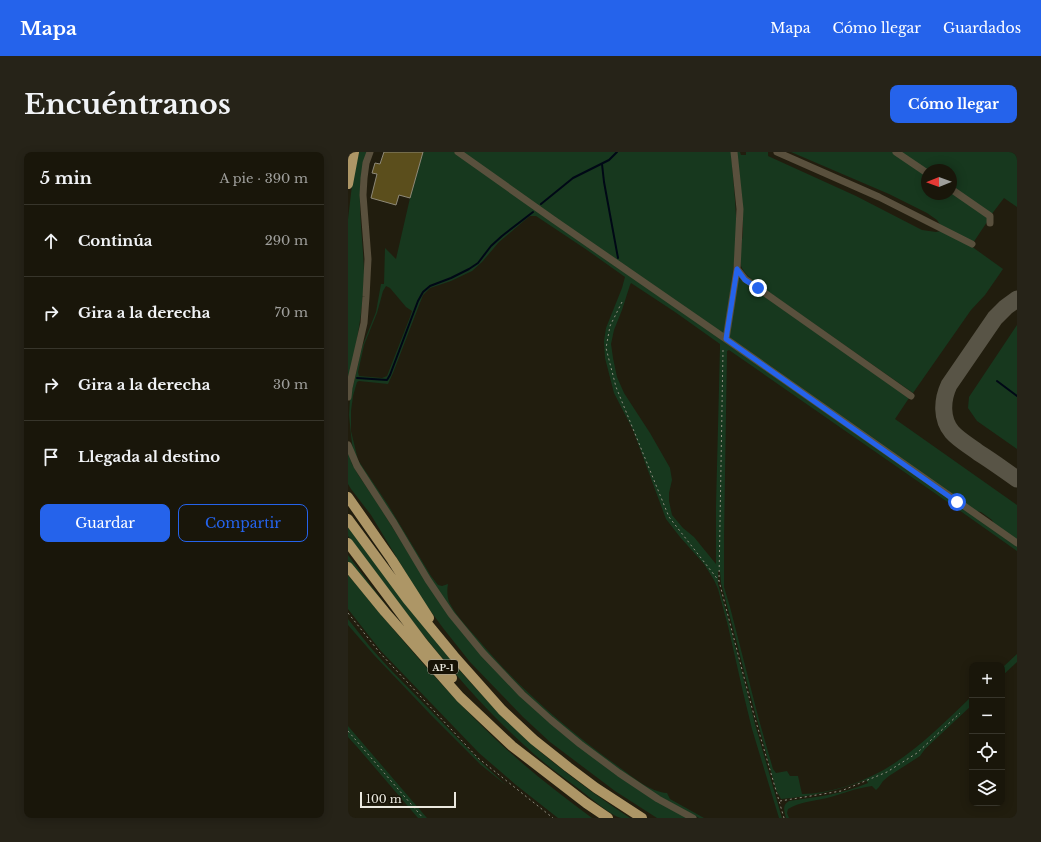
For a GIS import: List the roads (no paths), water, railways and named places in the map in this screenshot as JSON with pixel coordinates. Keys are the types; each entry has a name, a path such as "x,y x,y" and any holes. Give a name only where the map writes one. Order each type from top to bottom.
{"highway":[{"path":"348,184 354,152"},
{"path":"349,497 454,656"},
{"name":"AP-1","path":"348,519 407,599 454,656 502,710 534,740 596,788 642,818"},
{"name":"AP-1","path":"348,544 418,637 468,698 552,777 608,818"},
{"path":"348,567 394,623 460,697 512,746 552,777"}],"street":[{"path":"348,397 364,323 368,259 363,195 366,162 370,152"},
{"path":"458,152 1017,543"},
{"path":"726,339 737,269 740,209 734,152"},
{"path":"777,152 879,197 972,244"},
{"path":"896,152 921,169"},
{"path":"957,193 990,216 990,223"},
{"path":"737,269 745,280 911,396"},
{"path":"348,444 357,466 394,523 428,580 451,614 483,653 534,705 580,744 619,773 658,799 693,818"}],"waterway":[{"path":"541,204 573,178 609,160 617,152"},
{"path":"602,164 618,258"},
{"path":"357,378 387,380 418,301 423,292 430,286 451,278 478,263 491,246 533,212"},
{"path":"997,381 1017,396"}]}
